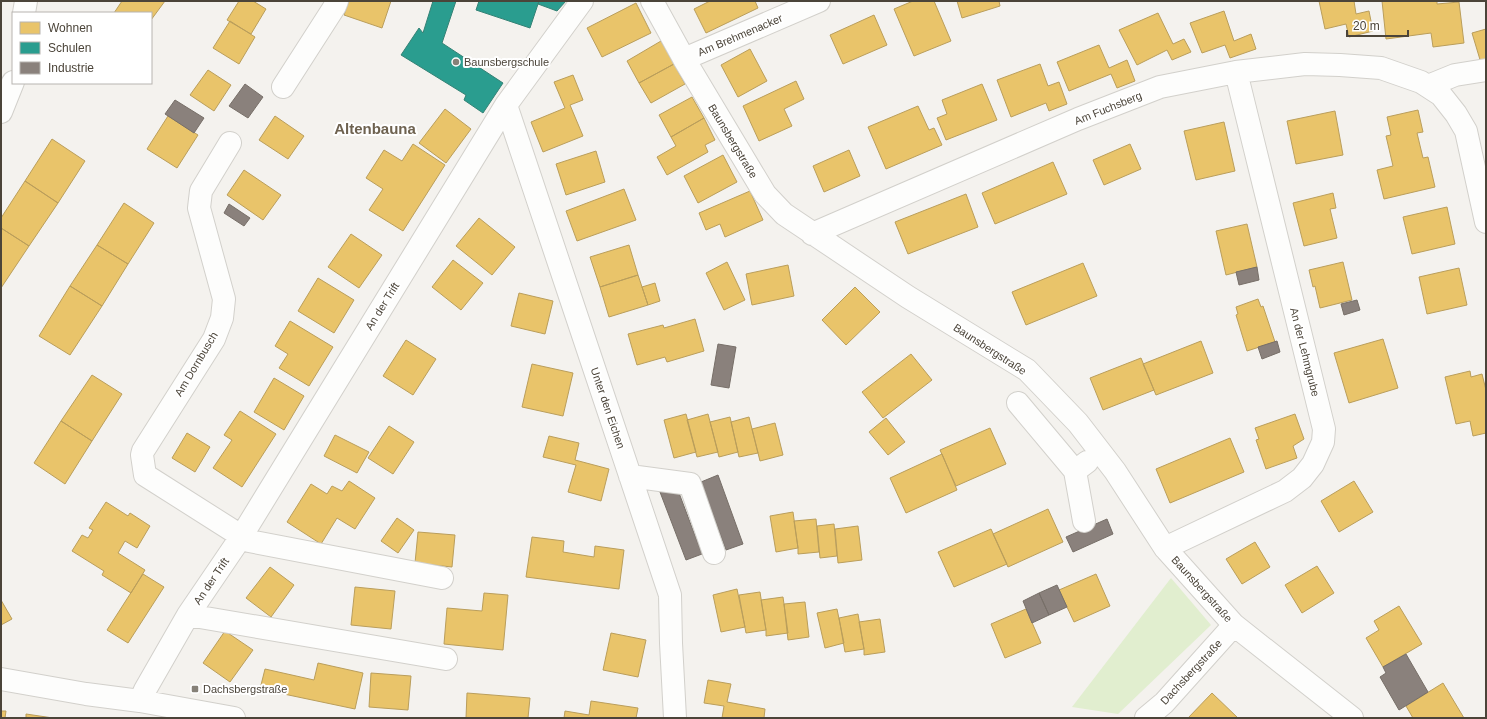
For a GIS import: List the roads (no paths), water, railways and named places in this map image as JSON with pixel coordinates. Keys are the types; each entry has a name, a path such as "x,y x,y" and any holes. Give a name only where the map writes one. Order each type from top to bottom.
{"street":[{"path":"24,12 26,1"},
{"path":"283,87 337,1"},
{"name":"An der Trift","path":"140,701 188,614 240,537 506,105 582,1"},
{"name":"Baunsbergstraße","path":"652,1 684,59 765,194 784,214 908,297 1027,370 1078,423 1115,472 1165,548 1234,625 1346,716"},
{"name":"Am Brehmenacker","path":"684,59 819,1"},
{"name":"Am Fuchsberg","path":"812,234 1078,119 1160,87 1236,72 1305,64 1381,68 1424,84 1441,95 1456,114 1466,131 1486,222"},
{"path":"1424,84 1455,75 1486,70"},
{"name":"An der Lehmgrube","path":"1165,548 1285,490 1302,478 1313,464 1323,442 1324,429 1236,72"},
{"path":"1,112 12,84"},
{"name":"Unter den Eichen","path":"506,105 670,595 675,718"},
{"name":"Am Dornbusch","path":"230,143 201,191 199,208 224,300 222,318 214,339 148,442 142,455 145,475 249,542 442,578"},
{"path":"1018,403 1076,471 1084,521"},
{"path":"1076,471 1100,452"},
{"path":"630,476 690,484 714,552"},
{"name":"An der Trift","path":"188,614 446,659"},
{"name":"Dachsbergstraße","path":"1146,718 1164,703 1234,625"},
{"path":"1,679 86,694 140,701 196,715 234,718"}],"place":[{"name":"Baunsbergschule","path":"456,62"},
{"name":"Dachsbergstraße","path":"195,689"}],"district":[{"name":"Altenbauna","path":"375,128"}]}
